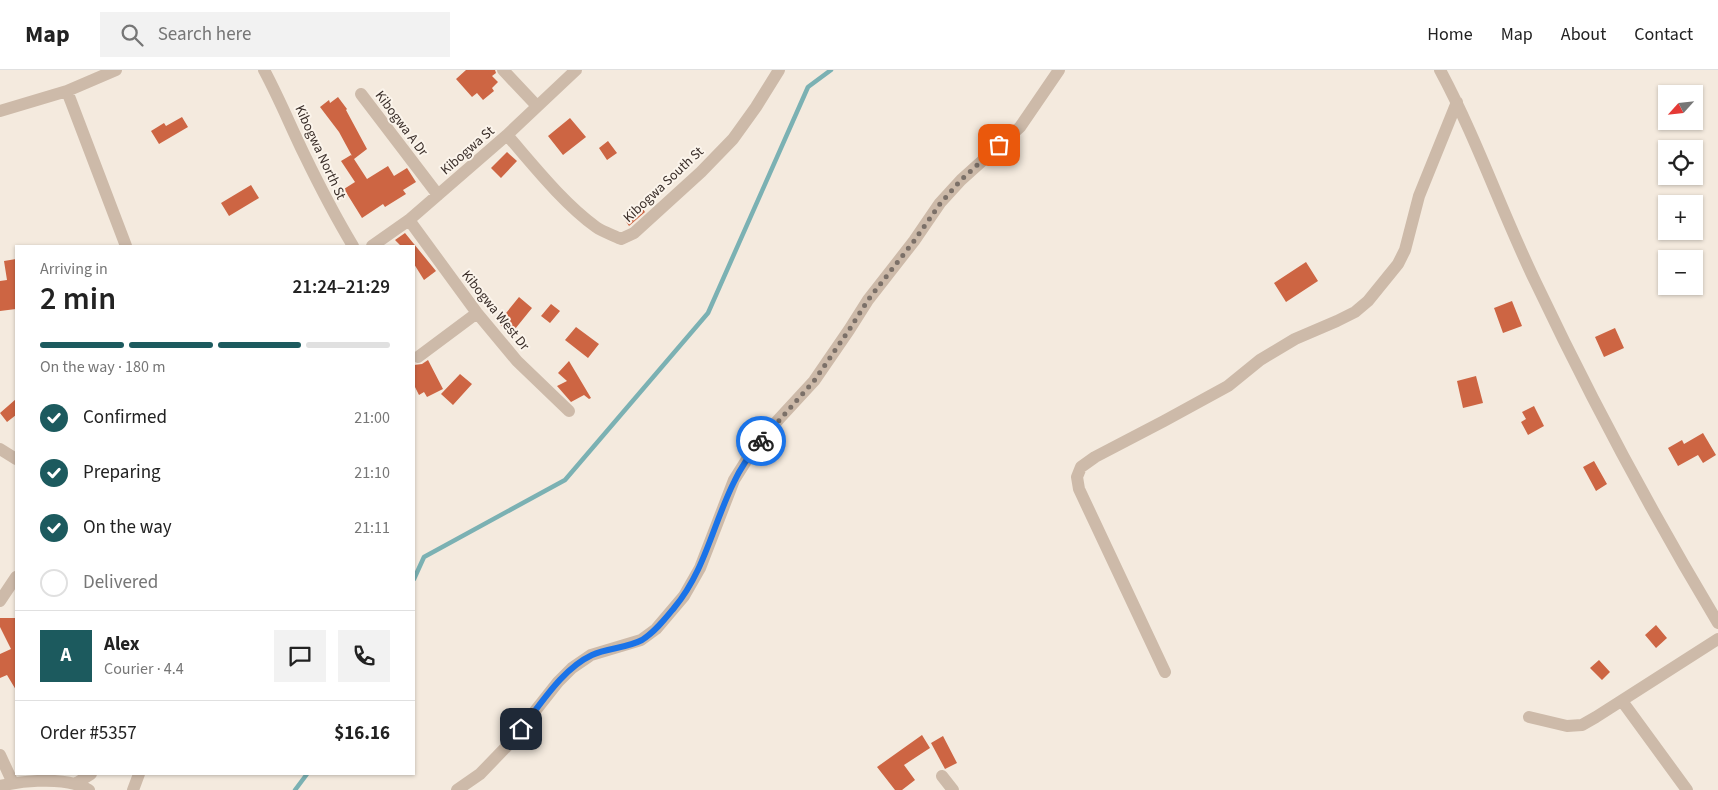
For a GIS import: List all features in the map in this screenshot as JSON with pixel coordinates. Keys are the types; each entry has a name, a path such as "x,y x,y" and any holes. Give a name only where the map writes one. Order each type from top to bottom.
{"street":[{"path":"0,111 67,91 116,70"},
{"name":"Kibogwa North St","path":"264,70 280,100 303,153 351,245"},
{"path":"503,70 537,106"},
{"name":"Kibogwa St","path":"373,245 409,220 507,135 576,70"},
{"name":"Kibogwa South St","path":"507,135 573,207 597,228 621,239 634,233 700,172 732,139 756,107 779,70"},
{"path":"458,790 480,774 509,744 558,682 572,668 591,655 641,640 656,630 684,596 700,568 734,480 751,453 814,381 868,300 940,204 961,180 1020,127 1059,70"},
{"path":"1440,70 1457,102 1548,308 1617,444 1679,557 1718,623"},
{"path":"67,91 126,245"},
{"name":"Kibogwa A Dr","path":"361,94 438,194"},
{"path":"1165,672 1079,489 1077,477 1081,467 1095,457 1228,386 1260,360 1295,340 1349,315 1368,300 1398,264 1405,250 1419,196 1457,102"},
{"name":"Kibogwa West Dr","path":"409,220 477,313 518,361 569,411"},
{"path":"418,357 477,313"},
{"path":"0,449 15,458"},
{"path":"0,601 15,578"},
{"path":"1529,717 1567,726 1582,725 1718,639"},
{"path":"1622,701 1687,790"},
{"path":"0,756 13,783"},
{"path":"75,784 89,775"},
{"path":"133,790 139,775"},
{"path":"942,776 953,790"},
{"path":"0,786 13,783 49,782 75,784 89,790"}],"building":[{"path":"466,70 495,70 496,73 492,76 498,82 492,88 494,91 483,100 477,93 472,97 456,79"},
{"path":"338,97 347,109 367,149 354,159 367,179 388,166 394,176 407,168 416,182 403,190 406,194 385,207 383,204 362,218 344,189 355,182 341,161 352,156 339,132 320,107 329,100 330,103"},
{"path":"182,117 188,127 159,144 151,131 164,123 166,126"},
{"path":"570,118 586,137 563,155 548,136"},
{"path":"608,141 617,153 607,160 599,148"},
{"path":"507,152 517,161 501,178 491,168"},
{"path":"251,185 259,198 229,216 221,203"},
{"path":"639,204 645,212 629,226 622,215"},
{"path":"405,233 415,245 400,245 395,240"},
{"path":"415,245 436,271 424,280 415,266"},
{"path":"15,259 15,309 0,311 0,281 7,280 4,261"},
{"path":"1306,262 1318,281 1286,302 1274,283"},
{"path":"519,297 532,308 511,334 498,323"},
{"path":"1512,301 1522,326 1503,333 1494,308"},
{"path":"551,304 560,311 550,323 541,316"},
{"path":"576,327 599,344 588,358 565,340"},
{"path":"1615,328 1624,348 1604,357 1595,337"},
{"path":"428,360 443,389 427,397 424,392 419,395 415,387 415,365 422,364"},
{"path":"569,361 591,398 589,399 584,395 571,402 557,386 567,381 558,373"},
{"path":"460,374 472,384 453,405 441,394"},
{"path":"1476,376 1483,403 1463,408 1457,381"},
{"path":"15,400 15,416 7,422 0,413"},
{"path":"1534,406 1544,426 1528,435 1521,422 1526,419 1522,412"},
{"path":"1703,433 1716,455 1703,463 1698,455 1678,466 1668,448 1682,440 1684,444"},
{"path":"1594,461 1607,484 1596,491 1583,467"},
{"path":"0,618 15,618 15,688 7,675 0,678 0,654 11,649 0,627"},
{"path":"1656,625 1667,638 1656,648 1645,635"},
{"path":"1599,660 1610,672 1602,680 1590,668"},
{"path":"922,735 930,748 904,765 915,780 902,790 895,790 877,767"},
{"path":"943,736 957,763 945,769 931,743"}],"waterway":[{"path":"415,577 424,557 565,480 708,313 808,87 831,70"},
{"path":"295,790 306,775"}],"way so far":[{"path":"761,441 814,381 868,300 940,204 961,180 999,145"}],"route":[{"path":"521,729 558,682 572,668 591,655 641,640 656,630 684,596 700,568 734,480 761,441"}]}
